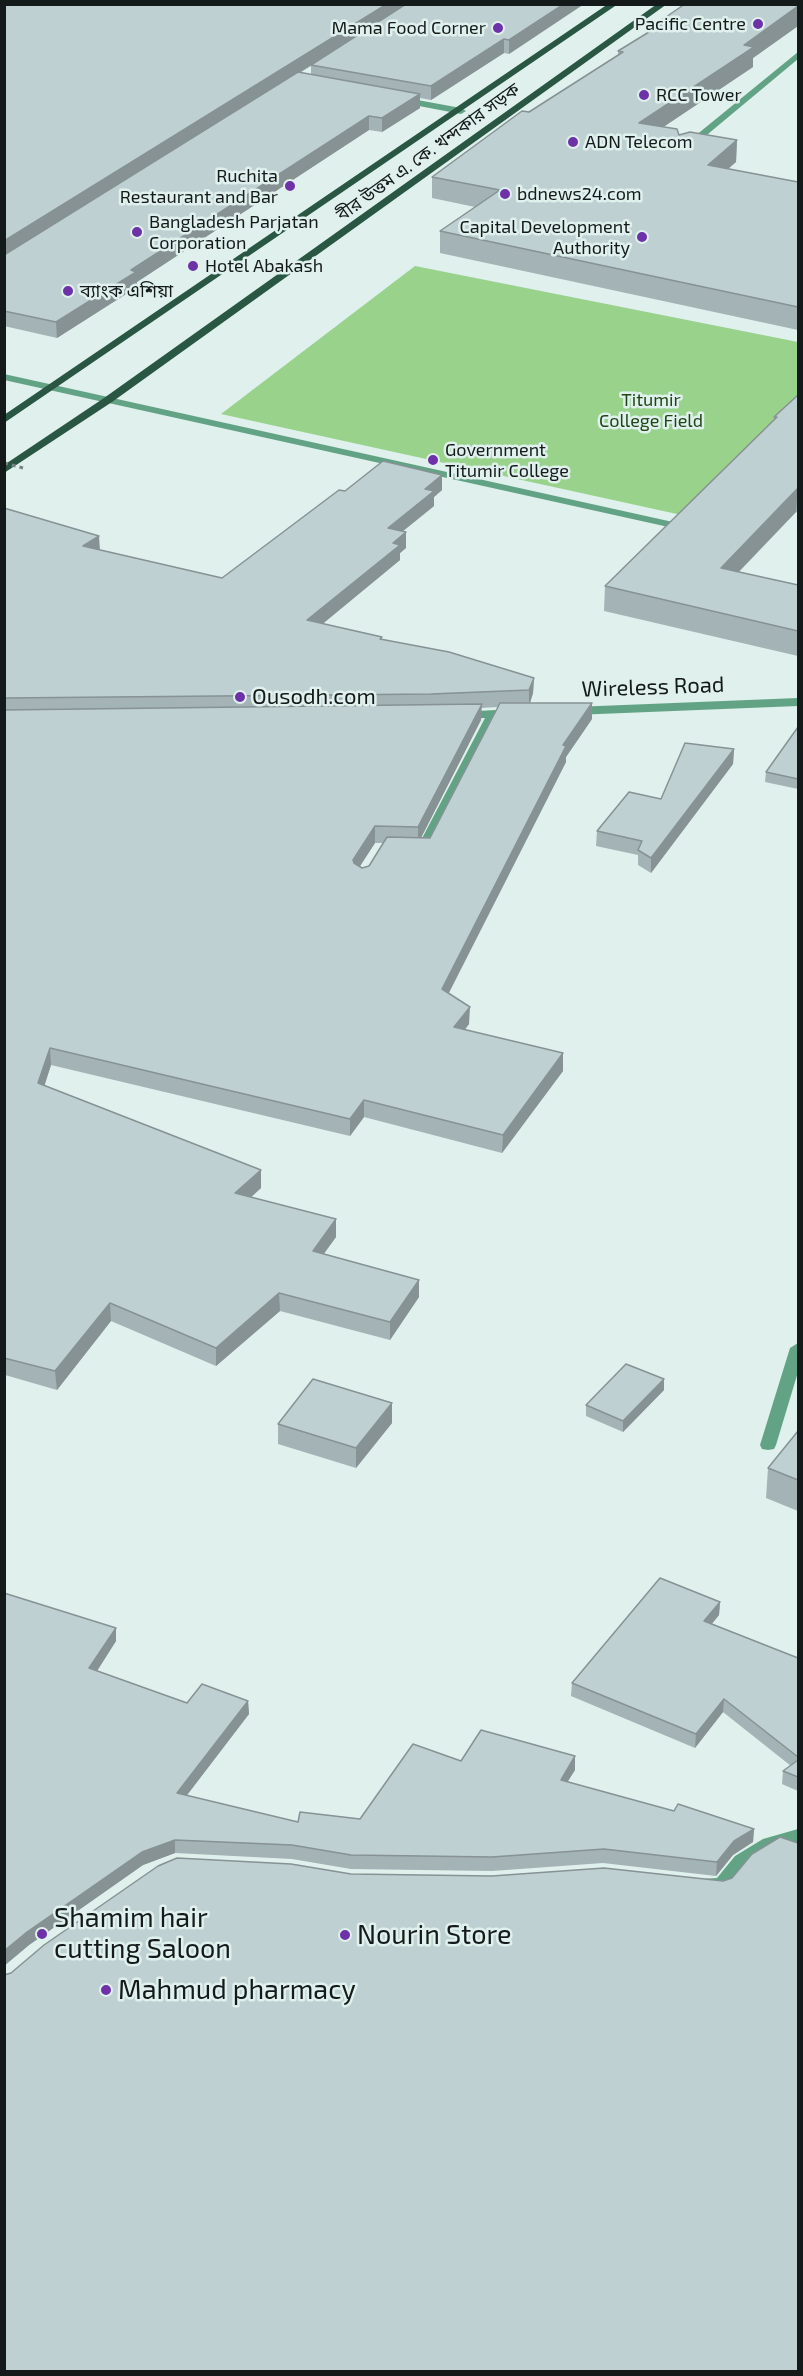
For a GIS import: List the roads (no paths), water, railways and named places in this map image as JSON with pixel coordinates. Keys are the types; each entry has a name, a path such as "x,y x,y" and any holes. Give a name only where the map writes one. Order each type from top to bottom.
{"main road":[{"name":"বীর উত্তম এ. কে. খন্দকার সড়ক","path":"4,420 461,111 614,4"},
{"name":"বীর উত্তম এ. কে. খন্দকার সড়ক","path":"4,470 108,400 663,4"}],"street":[{"path":"681,152 798,55"},
{"path":"390,98 461,111"},
{"path":"4,377 673,525"},
{"name":"Wireless Road","path":"563,711 798,702"},
{"path":"451,715 528,712"},
{"path":"402,849 423,850 493,714"},
{"path":"768,1445 798,1348"},
{"path":"686,1881 722,1885 742,1861 770,1844 798,1836"}],"place":[{"name":"Pacific Centre","path":"758,24"},
{"name":"Mama Food Corner","path":"498,28"},
{"name":"RCC Tower","path":"644,95"},
{"name":"ADN Telecom","path":"573,142"},
{"name":"Ruchita Restaurant and Bar","path":"290,186"},
{"name":"bdnews24.com","path":"505,194"},
{"name":"Bangladesh Parjatan Corporation","path":"137,232"},
{"name":"Capital Development Authority","path":"642,237"},
{"name":"Hotel Abakash","path":"193,266"},
{"name":"ব্যাংক এশিয়া","path":"68,291"},
{"name":"Government Titumir College","path":"433,460"},
{"name":"Ousodh.com","path":"240,697"},
{"name":"Shamim hair cutting Saloon","path":"42,1934"},
{"name":"Nourin Store","path":"345,1935"},
{"name":"Mahmud pharmacy","path":"106,1990"}],"park label":[{"name":"Titumir College Field","path":"651,410"}]}
